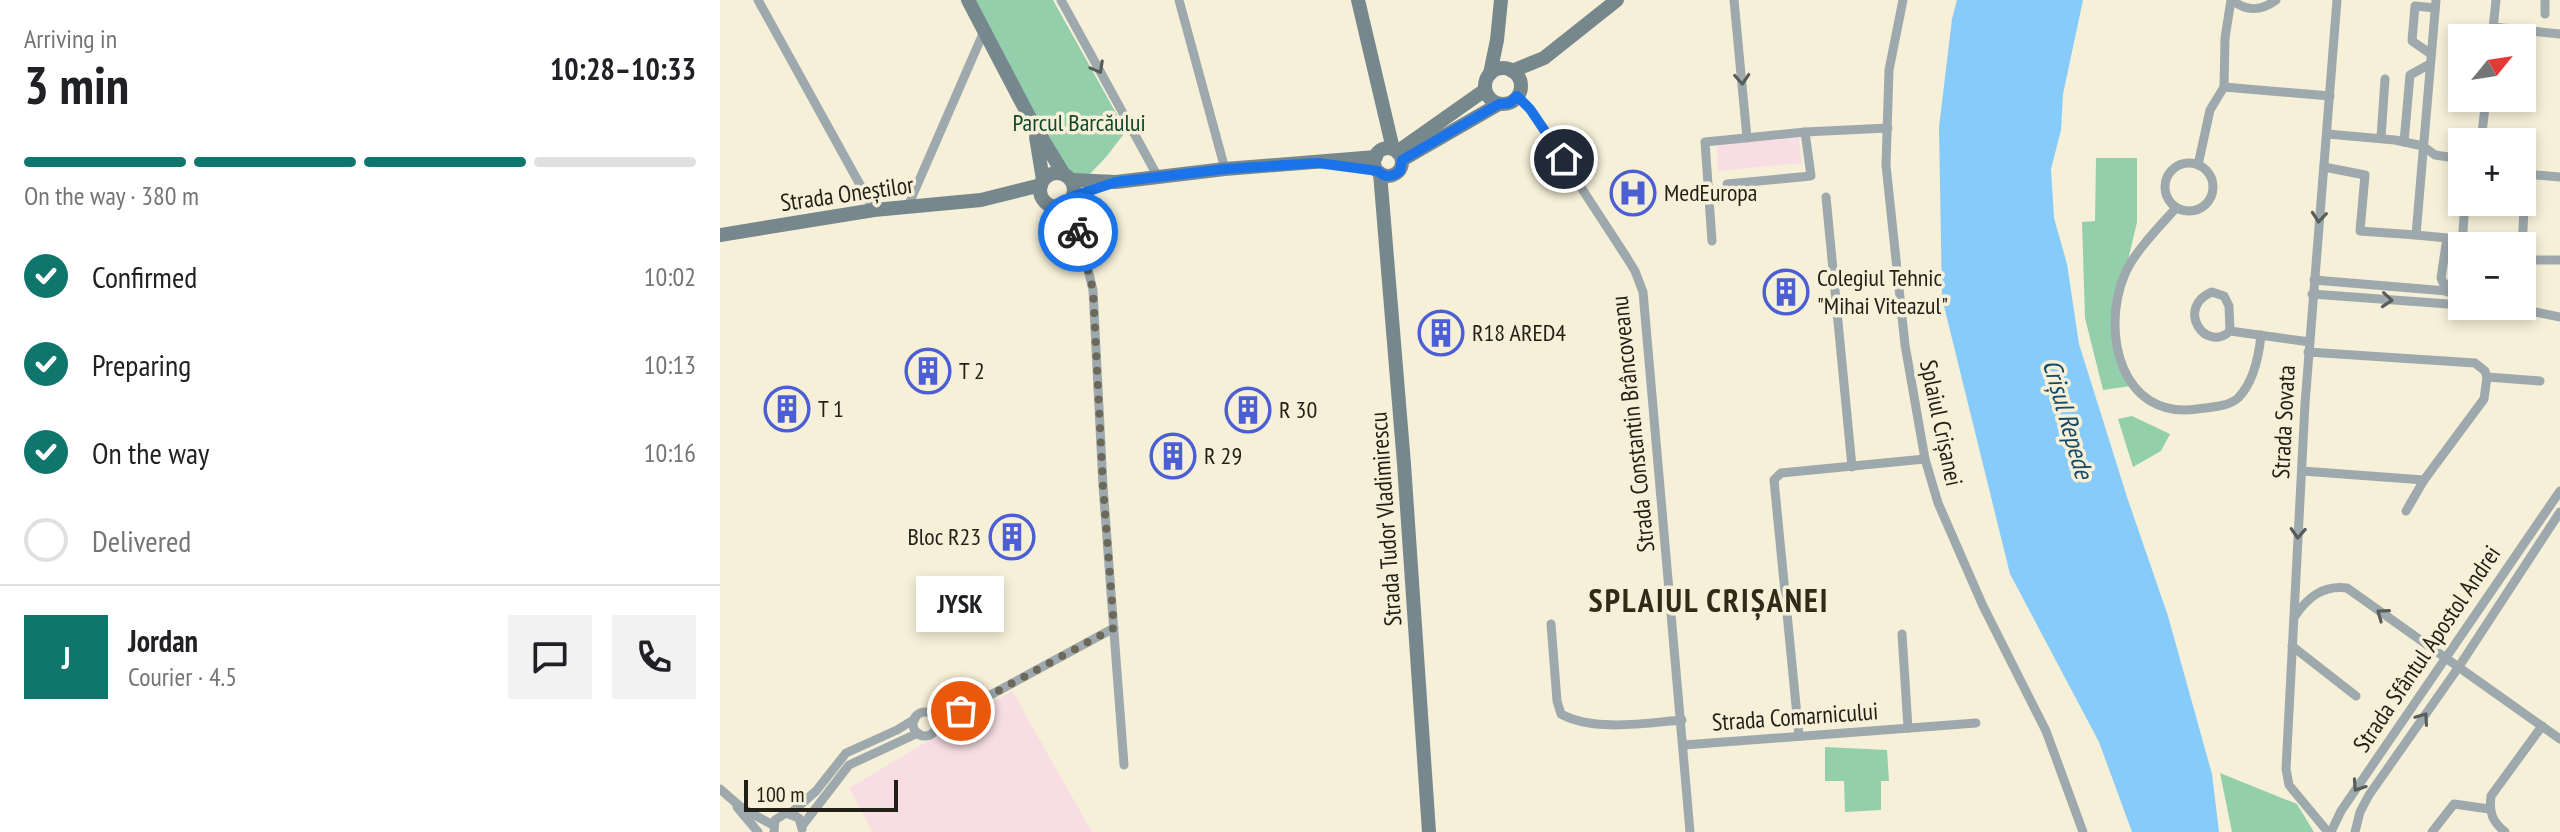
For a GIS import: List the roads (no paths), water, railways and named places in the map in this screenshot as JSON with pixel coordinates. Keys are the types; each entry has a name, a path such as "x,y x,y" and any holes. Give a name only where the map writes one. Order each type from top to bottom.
{"street":[{"path":"758,0 874,210"},
{"path":"968,0 1032,122 1075,188 1072,199 1093,290 1103,486 1124,765"},
{"path":"1061,0 1158,177"},
{"path":"1179,0 1225,169"},
{"name":"Strada Tudor Vladimirescu","path":"1358,0 1379,97 1388,160 1384,203 1429,832"},
{"path":"1499,104 1490,99 1485,90 1497,40 1501,0"},
{"path":"1042,182 1052,173 1116,182 1225,169 1388,160 1499,104 1510,103 1544,58 1617,0"},
{"path":"1734,0 1747,138"},
{"name":"Splaiul Crișanei","path":"1903,0 1889,70 1886,165 1905,345 1925,459 1938,503 1983,606 2046,731 2082,830"},
{"path":"2198,165 2210,110 2224,87 2225,38 2232,0 2248,9 2258,9 2276,0"},
{"name":"Strada Sovata","path":"2330,832 2289,785 2286,769 2312,294 2337,0"},
{"path":"2493,24 2496,0"},
{"path":"2545,0 2545,14"},
{"path":"2416,235 2436,4 2415,6 2412,41 2431,59"},
{"path":"908,206 985,29"},
{"path":"2536,31 2560,34"},
{"path":"1497,40 1511,71 1519,80 1518,94"},
{"path":"1490,74 1498,69 1511,71 1544,58"},
{"path":"2404,142 2410,75 2431,59"},
{"path":"2381,138 2385,79"},
{"path":"2224,87 2330,96"},
{"path":"1388,160 1485,90"},
{"name":"Strada Constantin Brâncoveanu","path":"1518,94 1627,258 1643,292 1690,832"},
{"path":"1032,122 1039,146 1040,191 1088,266"},
{"path":"1712,241 1705,142 1888,128"},
{"path":"1727,184 1811,176 1805,132"},
{"path":"2327,134 2404,142 2448,157"},
{"path":"2198,165 2209,174 2212,182 2212,193 2207,203 2198,210 2176,208 2167,197 2165,185 2169,174 2178,166 2198,165"},
{"path":"2312,294 2447,304 2447,291 2441,278 2447,238 2360,231 2365,175 2324,167"},
{"path":"2536,175 2560,177"},
{"name":"Strada Oneștilor","path":"981,200 1042,182"},
{"path":"1049,204 1060,207 1072,199 1116,182"},
{"path":"1826,197 1852,467"},
{"name":"Strada Oneștilor","path":"720,235 908,206 981,200 1049,204"},
{"path":"2176,208 2125,273 2118,296 2116,335 2122,369 2131,386 2153,402 2181,411 2226,404 2237,399 2246,387 2259,352 2261,335"},
{"path":"2536,260 2560,260"},
{"path":"2314,280 2447,291"},
{"path":"2230,331 2226,298 2217,293 2205,295 2194,317 2203,333 2217,337 2230,331 2309,347 2475,363 2485,371 2484,399 2424,480 2406,511"},
{"path":"2536,312 2560,317"},
{"path":"2487,377 2540,381"},
{"path":"1799,736 1774,480 1781,473 1925,459"},
{"path":"2302,471 2424,480"},
{"name":"Strada Sfântul Apostol Andrei","path":"2330,832 2341,811 2560,491"},
{"name":"Strada Sfântul Apostol Andrei","path":"2355,832 2360,812 2369,795 2458,668 2560,512"},
{"path":"2294,617 2315,594 2336,587 2347,588 2560,739"},
{"path":"1551,624 1557,701 1561,714 1571,720 1622,726 1682,720"},
{"path":"802,829 849,765 918,733 929,735 961,711 1114,628"},
{"name":"Strada Comarnicului","path":"1902,634 1908,728"},
{"path":"2292,646 2356,696"},
{"path":"733,801 765,815 775,824 816,791 846,753 897,730 924,712 961,711"},
{"path":"931,713 937,726"},
{"path":"915,719 914,726 918,733"},
{"name":"Strada Comarnicului","path":"1684,745 1976,723"},
{"path":"2503,831 2493,821 2489,809 2491,796 2542,726"},
{"path":"720,789 758,832"},
{"path":"2432,832 2454,804 2489,809"},
{"path":"791,813 799,818 802,829"}],"water":[{"name":"Crișul Repede","path":"1957,0 2083,0 2063,94 2061,130 2051,169 2054,218 2067,264 2079,344 2168,616 2212,774 2219,832 2132,832 2099,742 2010,574 1942,298 1939,127"}],"place":[{"name":"MedEuropa","path":"1633,193"},
{"name":"Colegiul Tehnic \"Mihai Viteazul\"","path":"1786,292"},
{"name":"R18 ARED4","path":"1441,333"},
{"name":"T 2","path":"928,371"},
{"name":"T 1","path":"787,409"},
{"name":"R 30","path":"1248,410"},
{"name":"R 29","path":"1173,456"},
{"name":"Bloc R23","path":"1012,537"},
{"name":"JYSK","path":"961,711"}],"district":[{"name":"SPLAIUL CRIȘANEI","path":"1709,601"}],"park label":[{"name":"Parcul Barcăului","path":"1079,123"}]}
